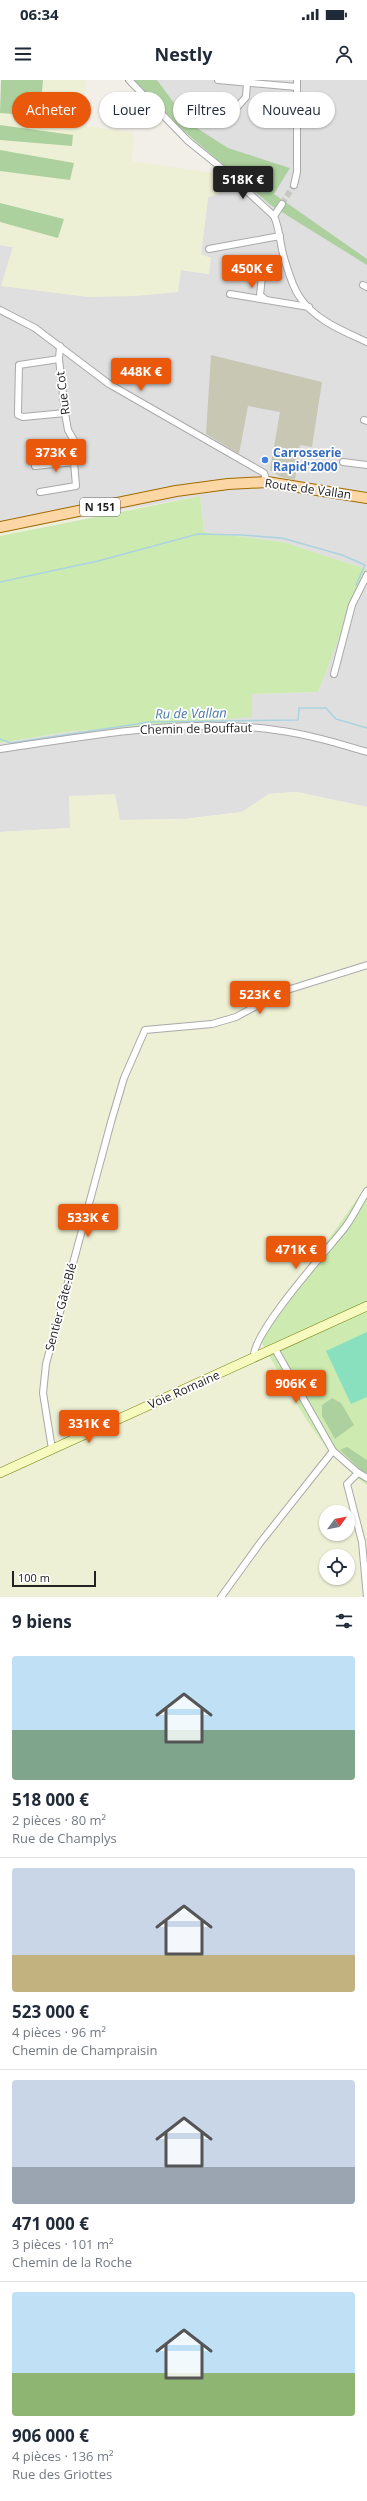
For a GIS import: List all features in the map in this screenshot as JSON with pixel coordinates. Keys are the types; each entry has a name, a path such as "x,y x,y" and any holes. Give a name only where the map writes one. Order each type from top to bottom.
{"main road":[{"name":"Route de Vallan","path":"0,528 201,487 266,482 367,498"},
{"name":"Voie Romaine","path":"0,1473 367,1306"}],"street":[{"path":"129,80 188,141 224,170 274,216 284,257 298,296 308,307 337,328 367,342"},
{"path":"218,80 297,87"},
{"path":"294,185 297,172 297,80"},
{"path":"240,104 246,97 247,83"},
{"path":"274,216 282,204"},
{"path":"208,249 280,236"},
{"path":"263,267 260,295 266,300"},
{"path":"230,294 308,307"},
{"path":"0,310 35,328 109,384 264,473 266,482"},
{"name":"Rue Cot","path":"40,492 76,486 74,462 78,454 72,440 65,413 59,359 60,346"},
{"path":"59,359 19,366 18,415 23,417 65,413"},
{"path":"35,466 74,462"},
{"path":"343,462 367,465"},
{"path":"334,674 352,606 367,576"},
{"name":"Chemin de Bouffaut","path":"0,749 140,729 226,727 276,730 334,742 367,752"},
{"name":"Sentier Gâte-Blé","path":"52,1450 43,1393 46,1364 124,1078 145,1030 212,1024 236,1017 284,991 367,965"},
{"path":"254,1358 256,1348 282,1304 309,1268 344,1229 367,1190"},
{"path":"275,1349 333,1450 358,1473 367,1478"},
{"path":"221,1597 260,1543 333,1450"},
{"path":"358,1473 347,1484 362,1542 367,1597"}],"shaded area":[{"path":"43,80 86,80 85,92 42,92"},
{"path":"143,80 367,80 367,807 297,792 269,794 242,812 184,819 120,820 69,796 71,828 0,832 0,743 67,732 252,716 252,694 318,692 365,569 283,542 204,532 200,496 0,533 0,245 13,247 2,286 181,270 208,274 201,254 208,197 219,194 221,174 183,128 240,128 240,92 173,92 173,116 165,107 165,92 153,92"},
{"path":"0,113 12,114 12,128 91,127 134,132 132,161 221,174 219,194 208,197 201,254 211,258 209,274 181,270 178,292 135,296 88,297 1,286 13,247 0,245"},
{"path":"211,355 322,382 312,447 300,445 295,480 281,477 270,470 280,412 248,406 239,454 206,434"},
{"path":"145,505 0,536 0,533"},
{"path":"297,792 367,807 367,1185 259,1338 328,1450 350,1473 367,1485 367,1597 0,1597 0,832 70,828 69,796 115,794 120,820 184,819 242,812 269,794"}],"green space":[{"path":"1,80 43,80 42,92 12,92 12,114 0,113"},
{"path":"130,80 157,80 173,102 173,122 165,115 165,92 142,92"},
{"path":"0,125 12,127 12,128 73,135 72,146 0,140"},
{"path":"180,128 197,128 228,148 290,168 274,194 367,259 367,265 272,206"},
{"path":"0,150 74,163 70,180 0,171"},
{"path":"0,203 64,219 58,238 0,222"},
{"path":"200,496 204,532 283,542 366,569 318,692 252,694 252,717 67,732 0,743 0,536"},
{"path":"367,1185 367,1485 349,1471 333,1455 319,1437 293,1398 259,1338"},
{"path":"367,1332 367,1397 351,1404 326,1351"},
{"path":"332,1398 341,1403 354,1425 335,1439 322,1416 322,1405"},
{"path":"347,1447 367,1460 367,1476 340,1450"}],"waterway":[{"path":"0,582 98,561 198,534 282,538 342,555 365,565 356,585"},
{"name":"Ru de Vallan","path":"0,739 11,743 150,722 298,720 299,708 326,708 336,719 367,728"}],"tunnel":[{"path":"282,204 294,185"}],"place":[{"name":"Carrosserie Rapid'2000","path":"265,460"}]}
